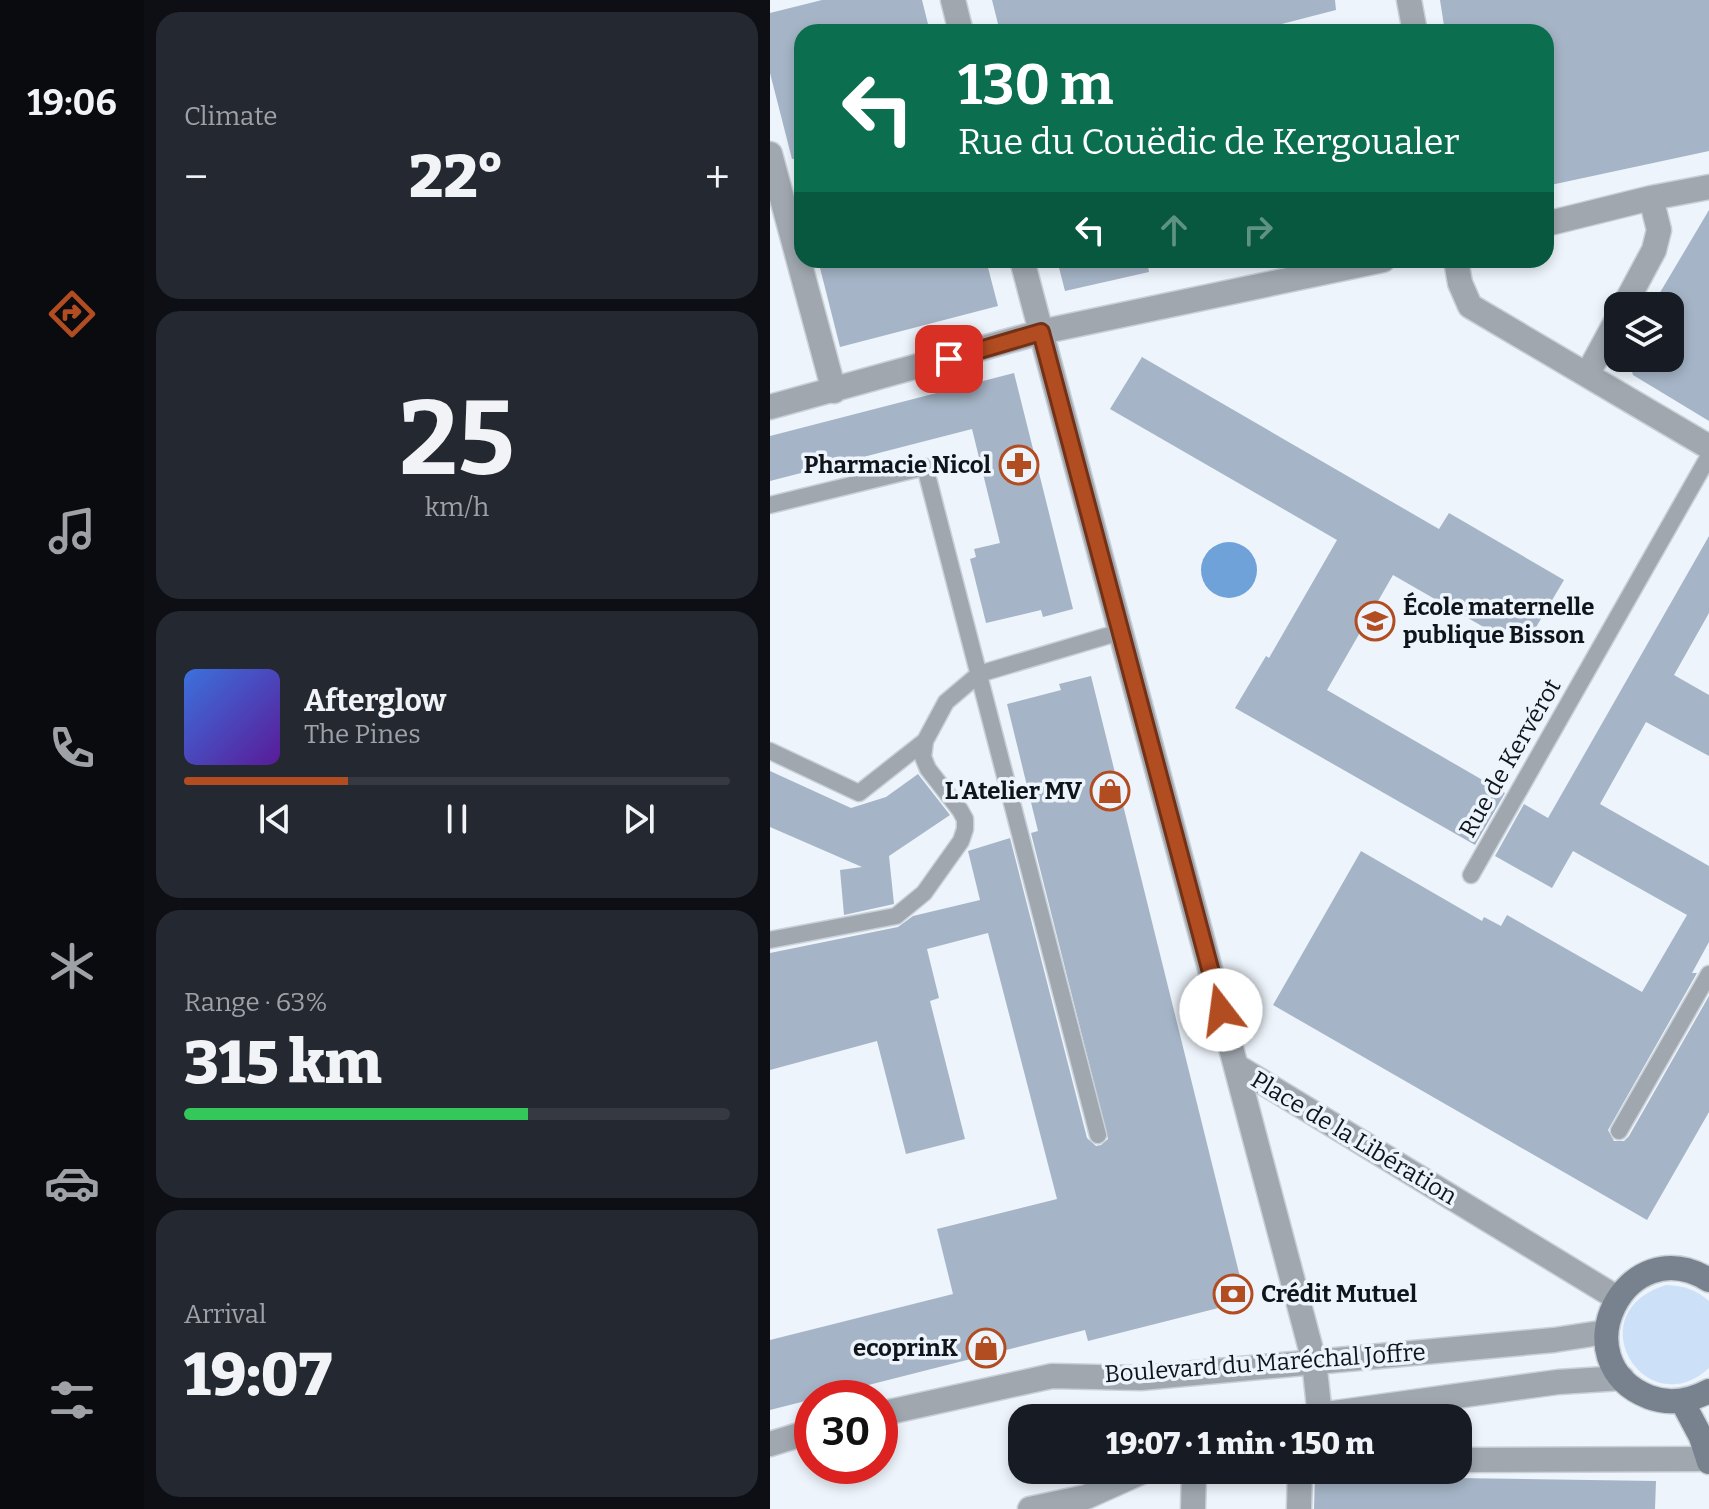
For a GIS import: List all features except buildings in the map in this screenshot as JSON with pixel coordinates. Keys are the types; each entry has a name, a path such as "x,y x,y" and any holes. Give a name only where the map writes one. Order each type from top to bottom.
{"main road":[{"path":"1708,1277 1688,1270 1668,1268 1648,1272 1630,1283 1617,1298 1608,1315 1606,1332 1607,1349 1622,1378 1639,1393 1660,1401 1682,1401 1709,1391"},
{"path":"1682,1401 1701,1437 1708,1461"}],"street":[{"path":"953,0 959,24"},
{"path":"1409,0 1414,24"},
{"path":"770,154 794,243"},
{"path":"1554,222 1709,187"},
{"path":"1632,292 1654,250 1659,230 1651,198"},
{"path":"801,268 834,391"},
{"path":"1024,268 1236,1066"},
{"path":"770,407 1041,332 1345,268"},
{"path":"1457,268 1470,306 1709,447"},
{"path":"1587,375 1604,344"},
{"name":"Place de la Libération","path":"1236,1066 1617,1298"},
{"name":"Place de la Libération","path":"1236,1066 1314,1361 1306,1404"},
{"name":"Boulevard du Maréchal Joffre","path":"898,1410 1052,1376 1141,1378 1554,1340 1606,1332"},
{"name":"Boulevard du Maréchal Joffre","path":"1398,1404 1558,1382 1622,1378"},
{"path":"770,1444 794,1437"},
{"path":"1472,1460 1708,1461"},
{"path":"1038,1508 1086,1497 1115,1484"},
{"path":"1193,1509 1194,1484"},
{"path":"1299,1509 1300,1484"}],"lane":[{"name":"Rue de Kervérot","path":"1471,875 1709,456"},
{"path":"770,505 925,467 1098,1135"},
{"path":"770,940 896,916 924,893 961,841 965,829 965,819 960,810 928,769 923,757 925,741 946,702 979,674 1120,632"},
{"path":"770,751 859,793 925,741"},
{"path":"1619,1131 1709,974"}],"shaded area":[{"path":"1666,1285 1689,1289 1709,1301 1709,1368 1685,1382 1663,1383 1644,1375 1630,1359 1623,1339 1625,1318 1639,1299"}],"water":[{"path":"1229,542 1249,550 1257,570 1249,590 1229,598 1209,590 1201,570 1209,550"}],"place":[{"name":"Pharmacie Nicol","path":"1019,465"},
{"name":"École maternelle publique Bisson","path":"1375,621"},
{"name":"L'Atelier MV","path":"1110,791"},
{"name":"Crédit Mutuel","path":"1233,1294"},
{"name":"ecoprinK","path":"986,1348"}],"route":[{"path":"949,359 1041,332 1221,1010"}]}
